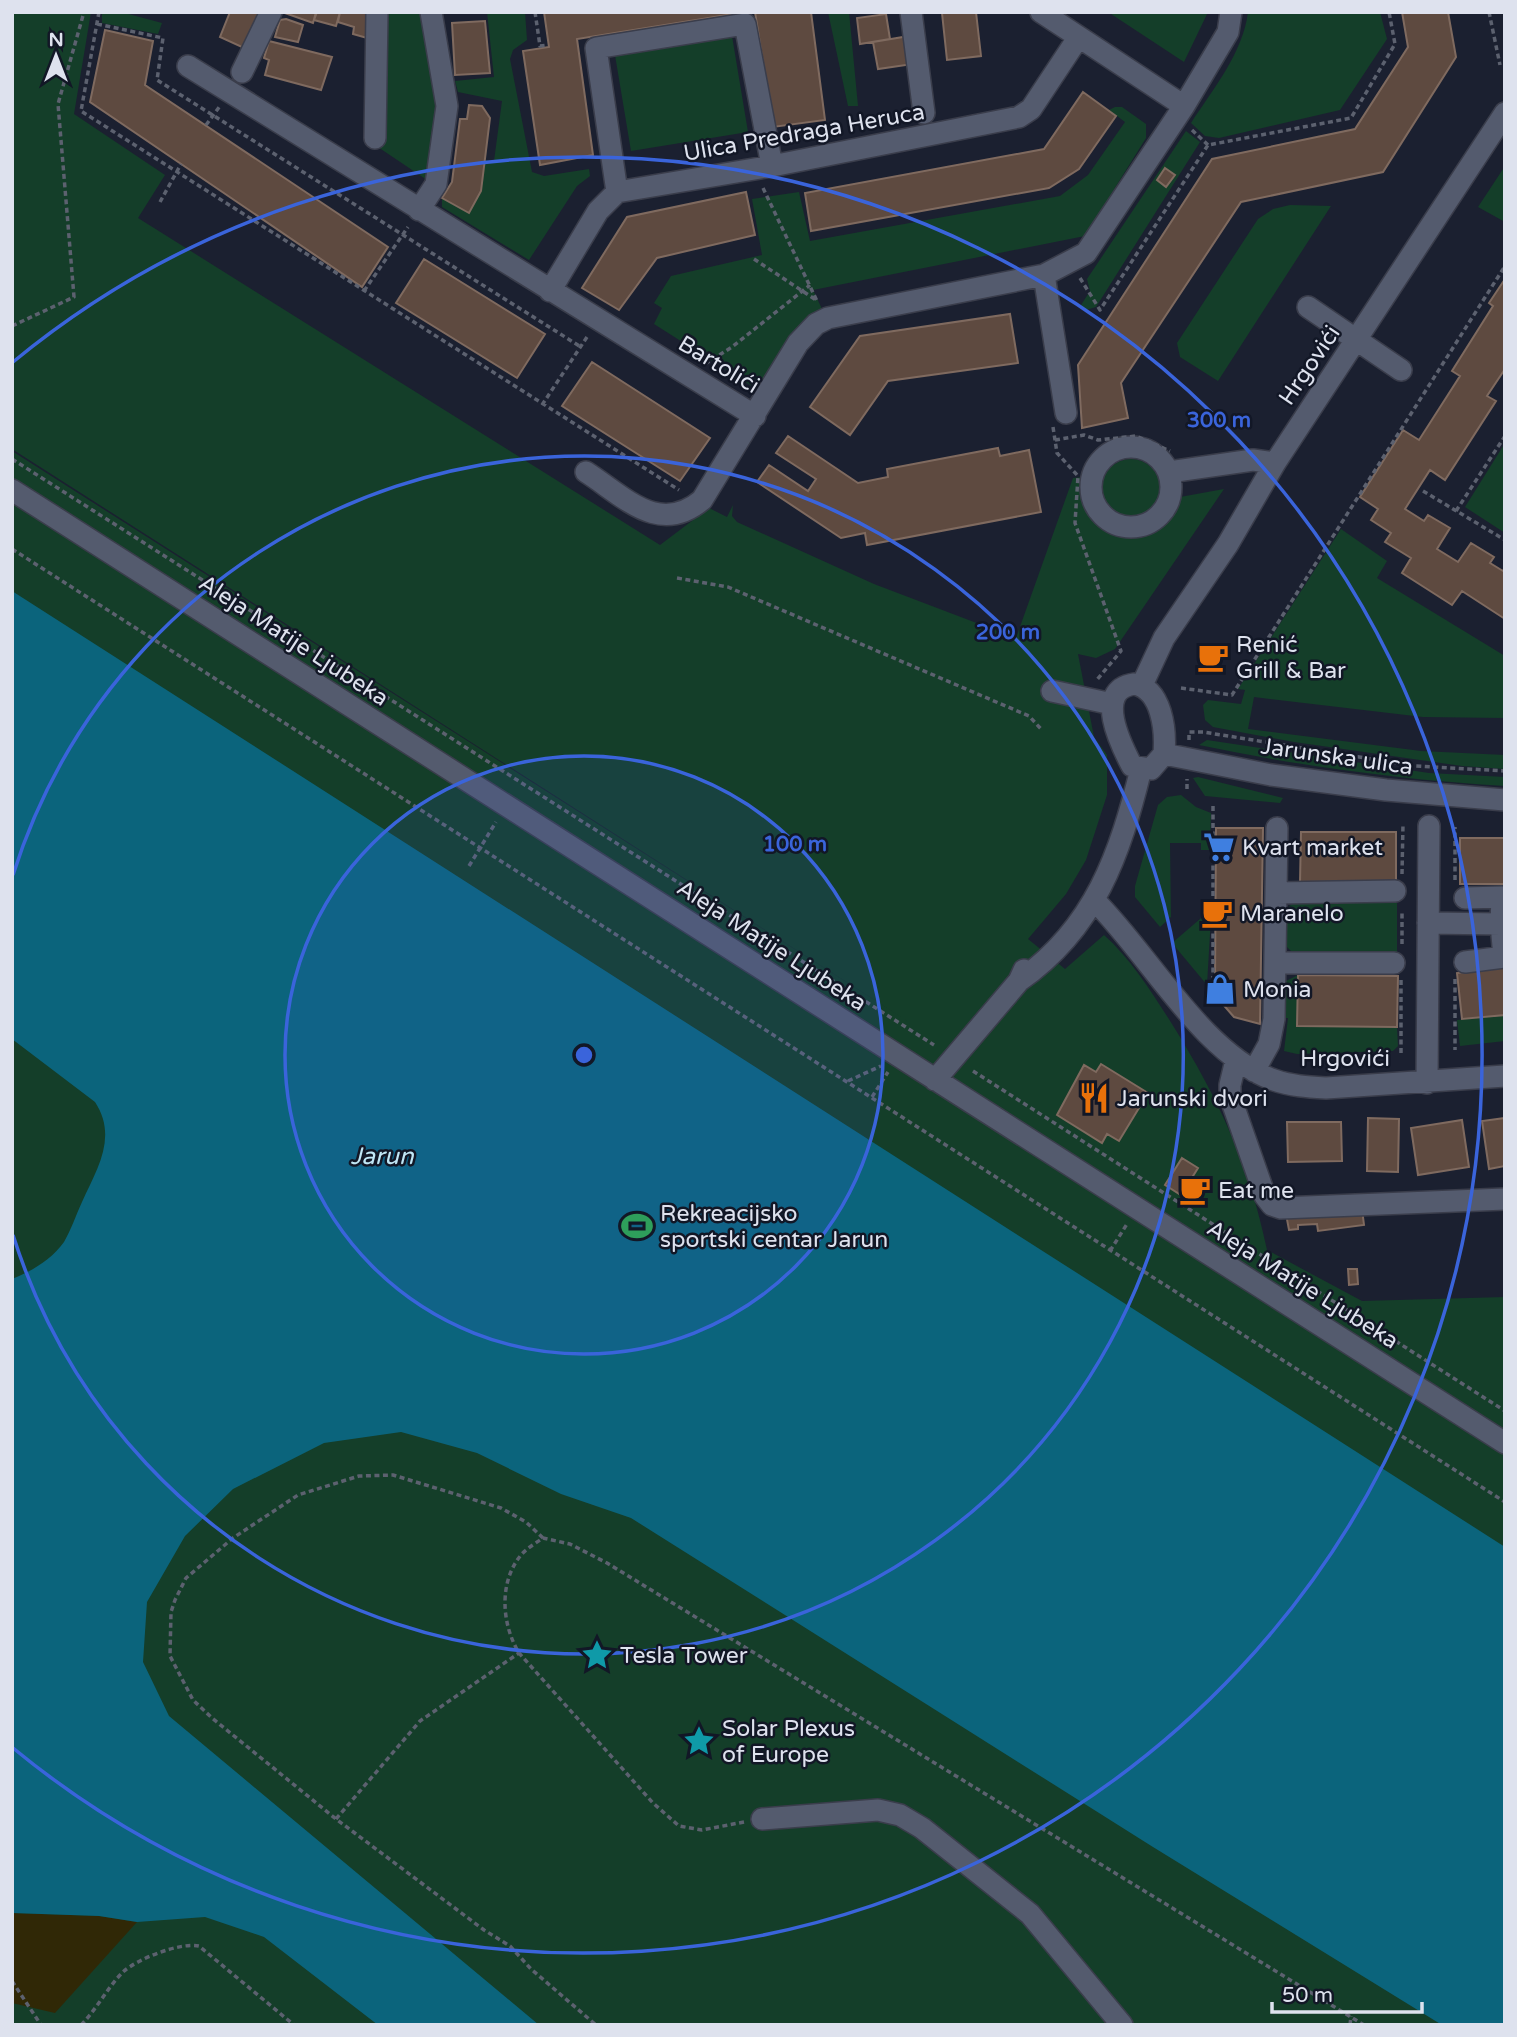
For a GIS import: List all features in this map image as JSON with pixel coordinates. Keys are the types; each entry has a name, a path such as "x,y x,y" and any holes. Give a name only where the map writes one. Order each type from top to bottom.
{"street":[{"path":"242,72 271,12"},
{"path":"374,138 377,12"},
{"path":"419,210 436,184 447,106 431,12"},
{"path":"911,12 924,113"},
{"path":"1041,12 1184,115"},
{"name":"Bartolići","path":"188,66 755,416 798,343 816,324 822,309 1044,275 1086,253 1184,115 1228,32 1231,12"},
{"path":"550,291 598,211 617,192 596,48 745,24 763,168"},
{"name":"Ulica Predraga Heruca","path":"617,192 763,168 1019,117 1031,109 1078,38"},
{"name":"Hrgovići","path":"1142,685 1164,638 1228,544 1275,463 1505,113"},
{"path":"1044,275 1059,414"},
{"path":"1308,307 1401,370"},
{"path":"586,472 651,513 678,516 702,500 755,416"},
{"path":"1173,463 1253,460 1275,463"},
{"name":"Aleja Matije Ljubeka","path":"12,490 1505,1443"},
{"path":"1127,685 1142,685 1154,696 1158,707 1164,754 1157,766 1141,769 1132,766 1121,747 1112,704 1120,690 1127,685"},
{"path":"1052,691 1112,704"},
{"name":"Jarunska ulica","path":"1164,754 1188,761 1298,779 1505,800"},
{"path":"935,1080 1019,981 1040,947 1069,917 1094,900 1115,860 1141,769"},
{"path":"1427,1083 1429,826"},
{"path":"1277,828 1273,1019 1269,1044 1245,1066 1230,1096 1265,1196 1272,1205 1281,1208 1505,1199"},
{"path":"1276,893 1400,891"},
{"path":"1465,898 1503,897 1501,924 1504,957 1465,962"},
{"name":"Hrgovići","path":"1094,900 1126,932 1188,1012 1245,1066 1298,1086 1427,1083 1505,1076"},
{"path":"1428,923 1501,924"},
{"path":"1275,963 1399,960"},
{"path":"762,1819 878,1810 900,1815 922,1828 1030,1914 1122,2025"}],"path":[{"path":"12,326 74,297 58,104 84,12"},
{"path":"99,12 81,111 681,491"},
{"path":"535,12 540,46 548,45"},
{"path":"1079,277 1100,310 1208,145 1351,118 1395,44 1389,12"},
{"path":"1489,12 1500,65"},
{"path":"97,24 163,38 157,80 581,346"},
{"path":"1184,115 1208,145"},
{"path":"160,202 181,164"},
{"path":"763,168 822,309"},
{"path":"364,291 419,210"},
{"path":"754,259 803,291 822,309"},
{"path":"1181,688 1232,695 1505,265"},
{"path":"687,375 732,347 810,285"},
{"path":"542,405 598,321"},
{"path":"1059,414 1055,440 1057,453 1078,476 1075,523 1121,650 1095,684"},
{"path":"1055,440 1084,435 1098,440 1136,436 1173,463"},
{"path":"1456,510 1505,436"},
{"path":"12,459 933,1045"},
{"path":"1423,491 1505,540"},
{"path":"12,549 1505,1502"},
{"path":"677,578 729,587 1029,716 1041,729"},
{"path":"1189,738 1189,732 1203,732 1415,766 1505,771"},
{"path":"1213,804 1213,998"},
{"path":"469,866 501,815"},
{"path":"1401,1053 1399,960 1403,824"},
{"path":"848,1081 885,1064"},
{"path":"872,1097 893,1064"},
{"path":"973,1071 1505,1411"},
{"path":"1110,1251 1131,1217"},
{"path":"596,2025 531,1969 510,1946 484,1930 336,1819 193,1700 170,1656 171,1612 187,1578 233,1538 298,1495 359,1476 393,1475 501,1508 526,1522 543,1538 569,1544 607,1563 1364,2025"},
{"path":"543,1538 521,1555 508,1583 505,1608 508,1635 520,1653 653,1803 679,1826 702,1830 762,1819"},
{"path":"336,1819 420,1721 520,1653"},
{"path":"81,2025 124,1971 170,1948 188,1944 199,1946 294,2025"},
{"path":"12,1981 41,2025"},
{"path":"1350,2016 1350,2025"}],"green space":[{"name":"Rekreacijsko sportski centar Jarun","path":"12,12 91,12 74,114 165,175 138,218 660,545 709,508 727,517 733,505 732,516 737,522 874,584 1016,638 1073,478 1083,477 1089,509 1104,529 1115,534 1140,537 1166,522 1180,497 1224,489 1115,649 1096,658 1078,654 1094,737 1107,755 1107,795 1086,860 1066,894 1028,939 1065,969 1104,935 1132,966 1172,1024 1218,1106 1251,1189 1267,1250 1362,1301 1505,1297 1505,2025 12,2025 12,451 917,1027 12,449"},
{"path":"102,12 121,12 162,23 158,34 102,23"},
{"path":"383,12 424,12 437,83 437,114 427,180 366,139"},
{"path":"487,12 525,12 527,40 513,50 510,59 532,172 544,176 589,169 590,176 577,186 529,260 442,207 442,198 469,213 481,191 485,160 494,161 502,101 458,92 455,81 494,77"},
{"path":"828,12 849,12 858,106 848,106"},
{"path":"1108,12 1208,12 1184,62"},
{"path":"1248,12 1380,12 1387,39 1340,110 1219,138 1205,136 1191,123 1234,56"},
{"path":"732,36 748,132 631,151 615,55"},
{"path":"1122,107 1146,124 1146,138 1085,236 813,290 823,311 799,326 758,390 654,324 662,308 654,303 671,276 762,255 752,199 799,192 810,241 1060,196 1088,175 1125,122 1109,110"},
{"path":"1186,131 1200,142 1096,307 1086,310 1081,305 1090,291 1087,279"},
{"path":"1505,166 1505,222 1478,207"},
{"path":"1290,205 1331,206 1218,381 1180,357 1177,343 1258,219 1273,209"},
{"path":"1505,443 1505,533 1465,507"},
{"path":"1125,459 1137,459 1152,467 1160,482 1160,494 1152,509 1137,517 1125,517 1110,509 1102,494 1102,482 1110,467"},
{"path":"1341,529 1387,561 1377,578 1505,656 1505,718 1423,717 1254,697 1248,729 1421,751 1505,755 1505,769 1462,766 1294,742 1213,727 1205,720 1203,705 1208,700 1241,704 1245,690 1238,689"},
{"path":"1207,740 1429,773 1505,777 1505,786 1351,771 1199,745"},
{"path":"1193,778 1283,798 1280,803 1205,796"},
{"path":"1181,795 1196,807 1211,813 1210,850 1201,850 1201,843 1170,843 1171,917 1160,927 1135,897 1135,886 1158,805 1167,797"},
{"path":"1294,902 1397,903 1397,955 1295,955 1284,944 1285,910"},
{"path":"1207,913 1211,917 1207,985 1172,943"},
{"path":"1298,975 1298,1026 1397,1027 1398,1046 1393,1051 1297,1054 1284,1051 1288,1018 1282,1018 1284,982"},
{"path":"1505,1015 1505,1041 1460,1046 1457,1020"}],"sand":[{"path":"12,1913 99,1916 137,1922 55,2013 12,2003"}],"water":[{"name":"Jarun","path":"12,591 1505,1547 1505,2025 1442,2025 1153,1847 631,1518 561,1494 477,1453 401,1432 324,1443 233,1489 185,1536 147,1602 143,1662 169,1716 539,2025 378,2025 264,1937 205,1917 137,1922 99,1916 12,1913 12,1279 41,1264 64,1242 99,1165 105,1128 95,1102 12,1039"}],"building":[{"path":"230,12 259,12 244,48 220,37"},
{"path":"282,12 316,12 313,23"},
{"path":"317,12 340,12 336,26 314,20"},
{"path":"340,12 371,12 367,38 353,34 354,27 338,22"},
{"path":"544,12 746,12 577,39 593,155 540,165 523,51 549,47"},
{"path":"755,12 811,12 825,120 773,127"},
{"path":"976,12 981,56 947,60 942,13"},
{"path":"1402,12 1448,12 1456,57 1383,172 1241,202 1121,383 1128,418 1082,428 1078,365 1212,159 1355,129 1408,47"},
{"path":"886,14 890,39 860,44 857,18"},
{"path":"286,19 303,25 298,42 275,37 280,20"},
{"path":"485,21 490,73 455,75 452,23"},
{"path":"105,30 153,41 145,85 388,247 362,287 90,102"},
{"path":"909,36 913,64 878,69 873,42"},
{"path":"269,41 332,57 321,90 265,75 269,60 264,58"},
{"path":"1083,92 1116,116 1079,169 1049,188 811,231 805,193 1044,149"},
{"path":"469,105 482,106 490,118 481,191 469,213 442,198 452,182 460,119 467,119"},
{"path":"1165,168 1175,175 1166,187 1157,180"},
{"path":"746,192 755,235 657,258 619,310 582,288 627,217"},
{"path":"424,259 545,334 517,378 396,303"},
{"path":"1505,279 1505,369 1487,396 1496,401 1445,480 1430,470 1405,509 1424,521 1428,515 1450,528 1437,549 1458,562 1471,543 1494,557 1490,563 1503,571 1505,568 1505,619 1462,591 1452,605 1402,573 1411,558 1385,542 1391,533 1371,520 1378,509 1360,497 1403,430 1419,440 1460,376 1452,371 1493,306 1489,303"},
{"path":"1010,314 1018,363 888,381 850,435 810,407 860,336"},
{"path":"592,362 710,438 680,481 562,406"},
{"path":"788,436 858,483 888,477 887,469 998,448 1000,456 1029,450 1041,512 867,545 865,533 841,538 757,482 769,465 808,491 816,479 776,453"},
{"path":"1216,828 1263,828 1260,1024 1234,1017 1220,1001 1215,982"},
{"path":"1301,832 1396,832 1396,883 1300,883"},
{"path":"1460,838 1505,838 1505,884 1460,884"},
{"path":"1505,967 1505,1015 1462,1019 1457,973"},
{"path":"1298,975 1398,976 1397,1027 1297,1026"},
{"path":"1101,1064 1148,1093 1119,1141 1107,1134 1102,1143 1057,1115 1084,1065 1096,1072"},
{"path":"1368,1118 1399,1119 1398,1172 1367,1171"},
{"path":"1505,1118 1505,1166 1489,1169 1482,1121"},
{"path":"1462,1120 1469,1167 1418,1175 1411,1128"},
{"path":"1287,1122 1341,1122 1342,1161 1288,1162"},
{"path":"1182,1158 1198,1168 1181,1195 1165,1185"},
{"path":"1362,1209 1364,1225 1318,1231 1317,1224 1298,1225 1298,1229 1289,1230 1286,1214"},
{"path":"1348,1269 1357,1269 1358,1284 1349,1285"}],"place":[{"name":"Renić Grill & Bar","path":"1213,657"},
{"name":"Kvart market","path":"1219,847"},
{"name":"Maranelo","path":"1217,913"},
{"name":"Monia","path":"1220,989"},
{"name":"Jarunski dvori","path":"1094,1098"},
{"name":"Eat me","path":"1195,1190"},
{"name":"Rekreacijsko sportski centar Jarun","path":"637,1226"},
{"name":"Tesla Tower","path":"597,1655"},
{"name":"Solar Plexus of Europe","path":"699,1741"}]}
